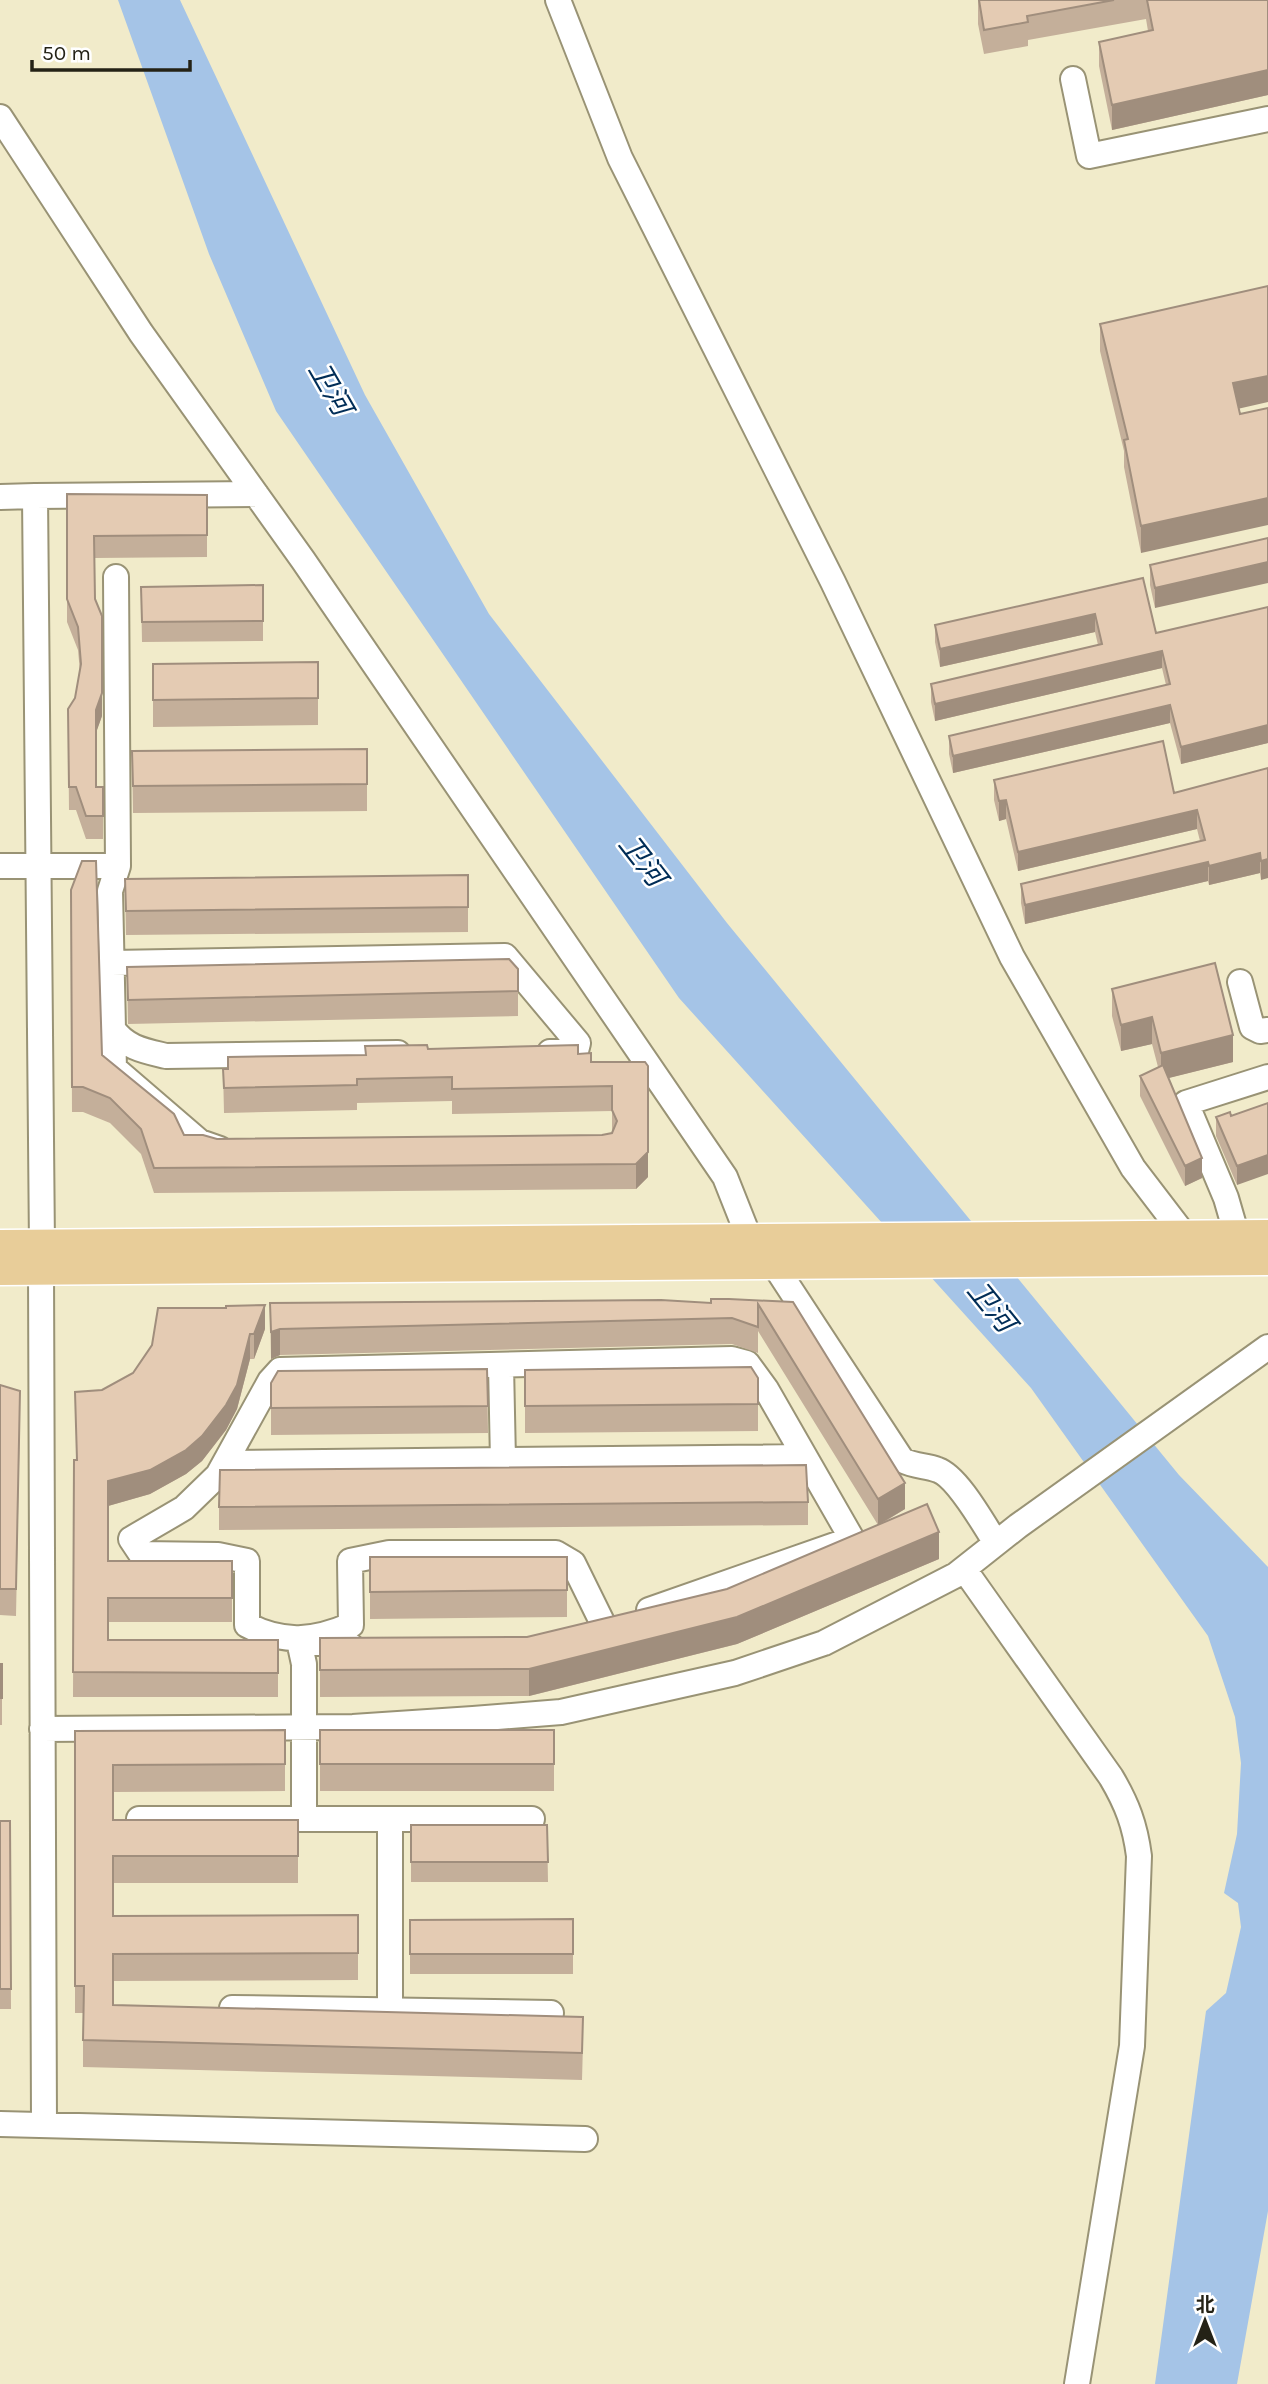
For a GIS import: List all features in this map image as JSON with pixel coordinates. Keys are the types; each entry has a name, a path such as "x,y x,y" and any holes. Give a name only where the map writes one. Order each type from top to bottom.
{"main road":[{"path":"0,1247 42,1258 780,1255 1167,1244 1237,1236 1268,1236"},
{"path":"0,1269 42,1258 750,1240 780,1255"},
{"path":"1167,1244 1268,1259"}],"street":[{"path":"558,0 620,158 833,582 1012,957 1133,1168 1167,1244"},
{"path":"1073,79 1090,156 1268,119"},
{"path":"0,117 141,333 256,494 725,1177 750,1240"},
{"path":"0,497 256,494"},
{"path":"35,496 42,1258 44,2125"},
{"path":"116,577 118,866 110,891 114,1068 200,1142 216,1149 244,1149"},
{"path":"118,757 145,757"},
{"path":"0,866 118,866"},
{"path":"112,963 505,956 578,1043 576,1051 521,1052"},
{"path":"1240,982 1252,1027 1260,1031 1268,1030"},
{"path":"113,1029 120,1039 137,1049 166,1056 425,1053"},
{"path":"1237,1236 1226,1198 1186,1103 1268,1077"},
{"path":"780,1255 902,1460 916,1468 939,1470 955,1482 996,1543"},
{"path":"42,1729 367,1726 561,1712 734,1673 824,1643 884,1615 964,1569 996,1543 1268,1347"},
{"path":"370,1646 299,1641 266,1635 247,1625 247,1561 218,1555 141,1554 131,1539 184,1508 225,1463 270,1381 280,1370 732,1359 747,1363 766,1389 852,1539 604,1626 579,1632"},
{"path":"501,1365 503,1461"},
{"path":"225,1463 804,1457"},
{"path":"299,1641 351,1625 350,1561 389,1553 555,1553 573,1563 604,1626"},
{"path":"964,1569 1130,1808 1139,1856 1132,2046 1077,2384"},
{"path":"299,1641 304,1664 304,1819"},
{"path":"139,1819 532,1819"},
{"path":"390,1819 390,2010"},
{"path":"212,2008 551,2012"},
{"path":"0,2124 585,2139"}],"water":[{"name":"卫河","path":"118,0 180,0 365,395 489,614 727,923 1179,1475 1268,1567 1268,2211 1237,2384 1155,2384 1206,2011 1226,1993 1241,1927 1238,1903 1224,1893 1237,1834 1241,1763 1235,1717 1208,1636 1031,1388 679,998 276,411 209,254"}],"building":[{"path":"979,0 1114,0 1027,16 1028,22 984,30"},
{"path":"1147,0 1268,0 1268,70 1112,105 1099,42 1153,30"},
{"path":"1268,286 1268,376 1233,383 1240,414 1268,408 1268,498 1141,526 1124,440 1128,439 1100,324"},
{"path":"67,494 207,495 207,535 94,536 95,599 102,616 102,693 96,710 96,787 103,787 103,816 86,816 76,787 69,787 68,709 75,698 81,664 78,627 67,599"},
{"path":"1268,538 1268,562 1155,588 1150,565"},
{"path":"1143,578 1156,633 1268,607 1268,725 1181,747 1170,705 953,756 949,736 1170,684 1162,651 935,704 931,684 1102,644 1095,614 940,649 935,625"},
{"path":"263,585 263,621 142,622 141,587"},
{"path":"318,662 318,698 153,700 153,664"},
{"path":"1163,741 1174,793 1268,768 1268,859 1261,861 1260,853 1209,866 1208,862 1025,905 1021,884 1205,840 1197,810 1018,852 1006,800 999,801 994,780"},
{"path":"367,749 367,784 133,786 132,751"},
{"path":"82,861 96,861 102,1055 174,1114 184,1135 203,1135 217,1139 612,1133 617,1121 612,1110 612,1086 452,1089 452,1077 357,1079 357,1085 224,1088 223,1069 228,1069 228,1057 366,1055 365,1046 427,1045 428,1049 578,1045 578,1054 591,1053 591,1062 645,1062 648,1066 648,1152 636,1164 154,1168 141,1129 110,1098 83,1087 72,1087 71,890"},
{"path":"468,875 468,907 126,911 125,879"},
{"path":"509,959 518,969 518,991 128,1000 127,967"},
{"path":"1215,963 1233,1035 1161,1053 1152,1017 1121,1025 1112,989"},
{"path":"1163,1065 1202,1158 1185,1166 1140,1076"},
{"path":"1268,1103 1268,1155 1237,1166 1216,1117 1230,1112 1231,1116"},
{"path":"711,1299 793,1302 905,1483 878,1499 758,1304 758,1327 732,1318 280,1329 271,1332 270,1303 661,1300 711,1303"},
{"path":"265,1305 254,1334 250,1334 237,1385 226,1405 202,1436 186,1450 150,1470 108,1481 108,1561 232,1561 232,1598 108,1598 108,1640 278,1640 278,1673 73,1672 74,1460 77,1460 75,1392 102,1390 133,1373 152,1345 158,1308"},
{"path":"751,1367 758,1378 758,1404 525,1406 525,1370"},
{"path":"487,1369 488,1406 271,1408 271,1383 278,1371"},
{"path":"0,1385 20,1391 16,1589 0,1589"},
{"path":"806,1465 808,1502 219,1507 220,1470"},
{"path":"927,1504 939,1532 737,1617 529,1669 320,1670 320,1638 527,1637 727,1589"},
{"path":"370,1557 567,1557 567,1590 370,1592"},
{"path":"2,1664 2,1698 0,1698"},
{"path":"285,1730 285,1764 113,1765 113,1820 298,1820 298,1856 113,1856 113,1916 358,1915 358,1953 113,1954 113,2005 583,2017 582,2053 83,2040 84,1986 75,1986 75,1731"},
{"path":"320,1730 554,1730 554,1764 320,1764"},
{"path":"0,1821 10,1821 11,1989 0,1989"},
{"path":"411,1825 547,1825 548,1862 411,1862"},
{"path":"573,1919 573,1954 410,1954 410,1920"}]}
